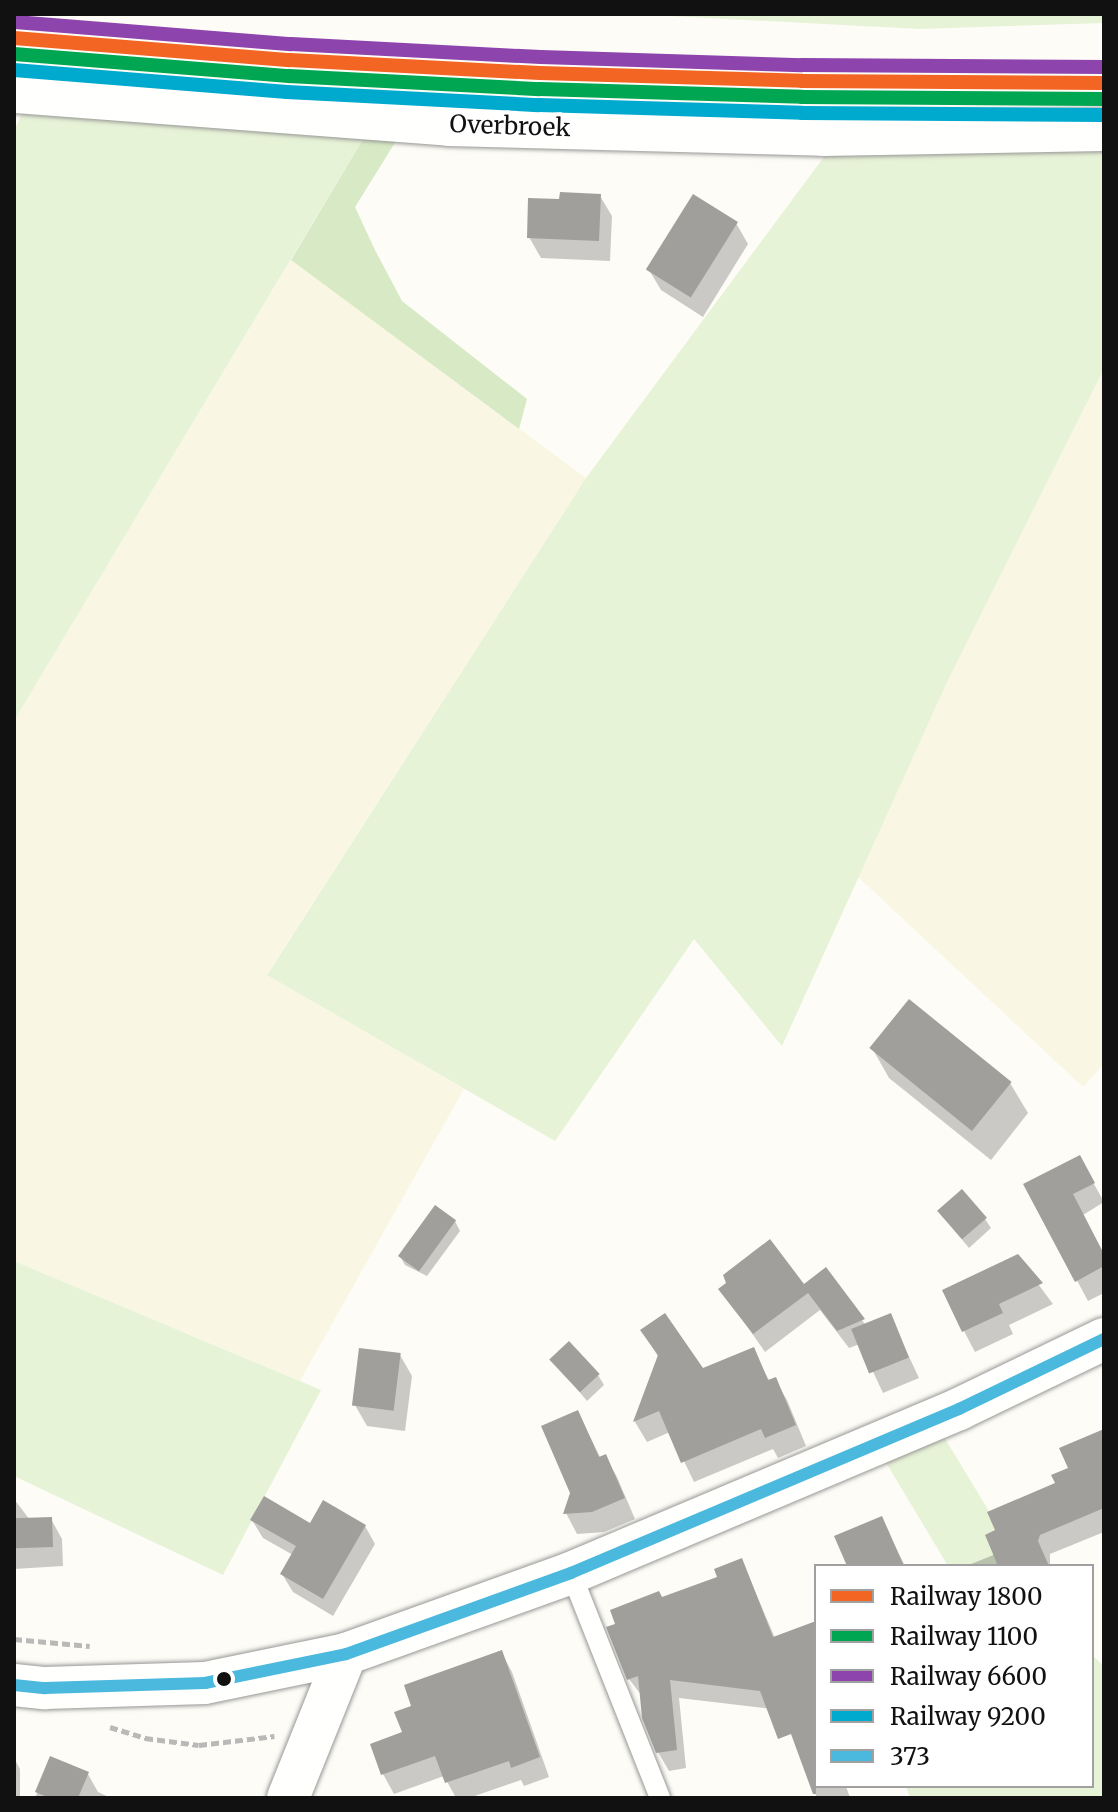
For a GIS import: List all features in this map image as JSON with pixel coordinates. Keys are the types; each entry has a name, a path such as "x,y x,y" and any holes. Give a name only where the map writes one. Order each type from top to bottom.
{"street":[{"name":"Overbroek","path":"14,92 449,125 823,135 1104,130"},
{"path":"14,1685 45,1688 205,1683 346,1654 458,1617 571,1573 959,1409 1104,1339"},
{"path":"288,1798 346,1654"}],"lane":[{"path":"571,1573 660,1798"}],"path":[{"path":"96,1722 145,1738 199,1745 316,1731"}],"shaded area":[{"path":"291,260 586,478 267,974 464,1089 300,1381 14,1261 14,721"},
{"path":"1104,369 1104,1064 1083,1087 858,877 948,680"}],"green space":[{"path":"632,14 1104,14 1104,23 920,29"},
{"path":"24,109 372,124 14,721 14,131"},
{"path":"372,124 406,125 355,207 375,250 402,301 527,399 519,429 291,260"},
{"path":"835,142 1104,143 1104,369 948,680 782,1046 694,939 555,1141 267,975 586,478"},
{"path":"14,1261 321,1390 223,1575 14,1476"},
{"path":"944,1437 1018,1559 1013,1564 947,1564 885,1461"},
{"path":"1094,1657 1104,1666 1104,1798 910,1798 907,1788 1094,1788"}],"building":[{"path":"560,192 601,194 599,241 527,238 528,198 559,199"},
{"path":"693,194 738,222 691,298 646,269"},
{"path":"909,999 1012,1082 972,1131 869,1048"},
{"path":"1080,1155 1095,1183 1073,1194 1104,1254 1104,1266 1075,1282 1023,1184"},
{"path":"962,1189 987,1218 962,1239 937,1211"},
{"path":"435,1205 456,1220 419,1271 398,1256"},
{"path":"770,1239 804,1284 826,1267 865,1319 837,1331 808,1293 753,1334 718,1289 726,1283 723,1275"},
{"path":"1018,1254 1043,1283 999,1304 1003,1313 962,1332 942,1290"},
{"path":"665,1313 703,1368 754,1347 768,1380 776,1377 796,1425 765,1438 761,1429 681,1463 659,1411 633,1422 658,1355 640,1330"},
{"path":"891,1313 909,1358 869,1374 851,1329"},
{"path":"569,1341 600,1374 580,1392 549,1359"},
{"path":"359,1348 401,1353 394,1411 352,1406"},
{"path":"578,1410 599,1457 606,1454 625,1498 592,1512 563,1514 570,1493 541,1426"},
{"path":"1104,1429 1104,1508 1040,1535 1038,1541 1048,1564 997,1564 985,1535 995,1530 987,1512 1055,1483 1051,1475 1068,1468 1059,1448"},
{"path":"264,1496 310,1523 323,1500 366,1525 323,1599 280,1574 296,1546 250,1520"},
{"path":"882,1516 903,1564 846,1564 834,1536"},
{"path":"52,1517 53,1547 15,1548 14,1518"},
{"path":"742,1558 773,1637 814,1622 816,1794 813,1794 791,1734 778,1739 760,1691 670,1680 677,1750 656,1753 642,1718 638,1676 627,1680 606,1627 615,1624 610,1610 659,1591 662,1597 717,1577 714,1569"},
{"path":"502,1650 540,1757 511,1768 509,1761 445,1783 435,1756 381,1775 370,1744 402,1732 394,1712 411,1706 404,1685"},
{"path":"50,1756 89,1772 78,1798 50,1798 35,1792"}],"rail line":[{"name":"6600","path":"15,22 291,44 541,57 802,65 1104,67"},
{"name":"1800","path":"14,38 290,60 540,73 802,81 1104,83"},
{"name":"1100","path":"14,54 289,76 540,89 802,97 1104,99"},
{"name":"9200","path":"14,70 287,92 539,105 802,113 1104,115"}],"transit line":[{"name":"373","path":"14,1685 45,1688 205,1683 346,1654 571,1573 959,1409 1104,1339"}]}
